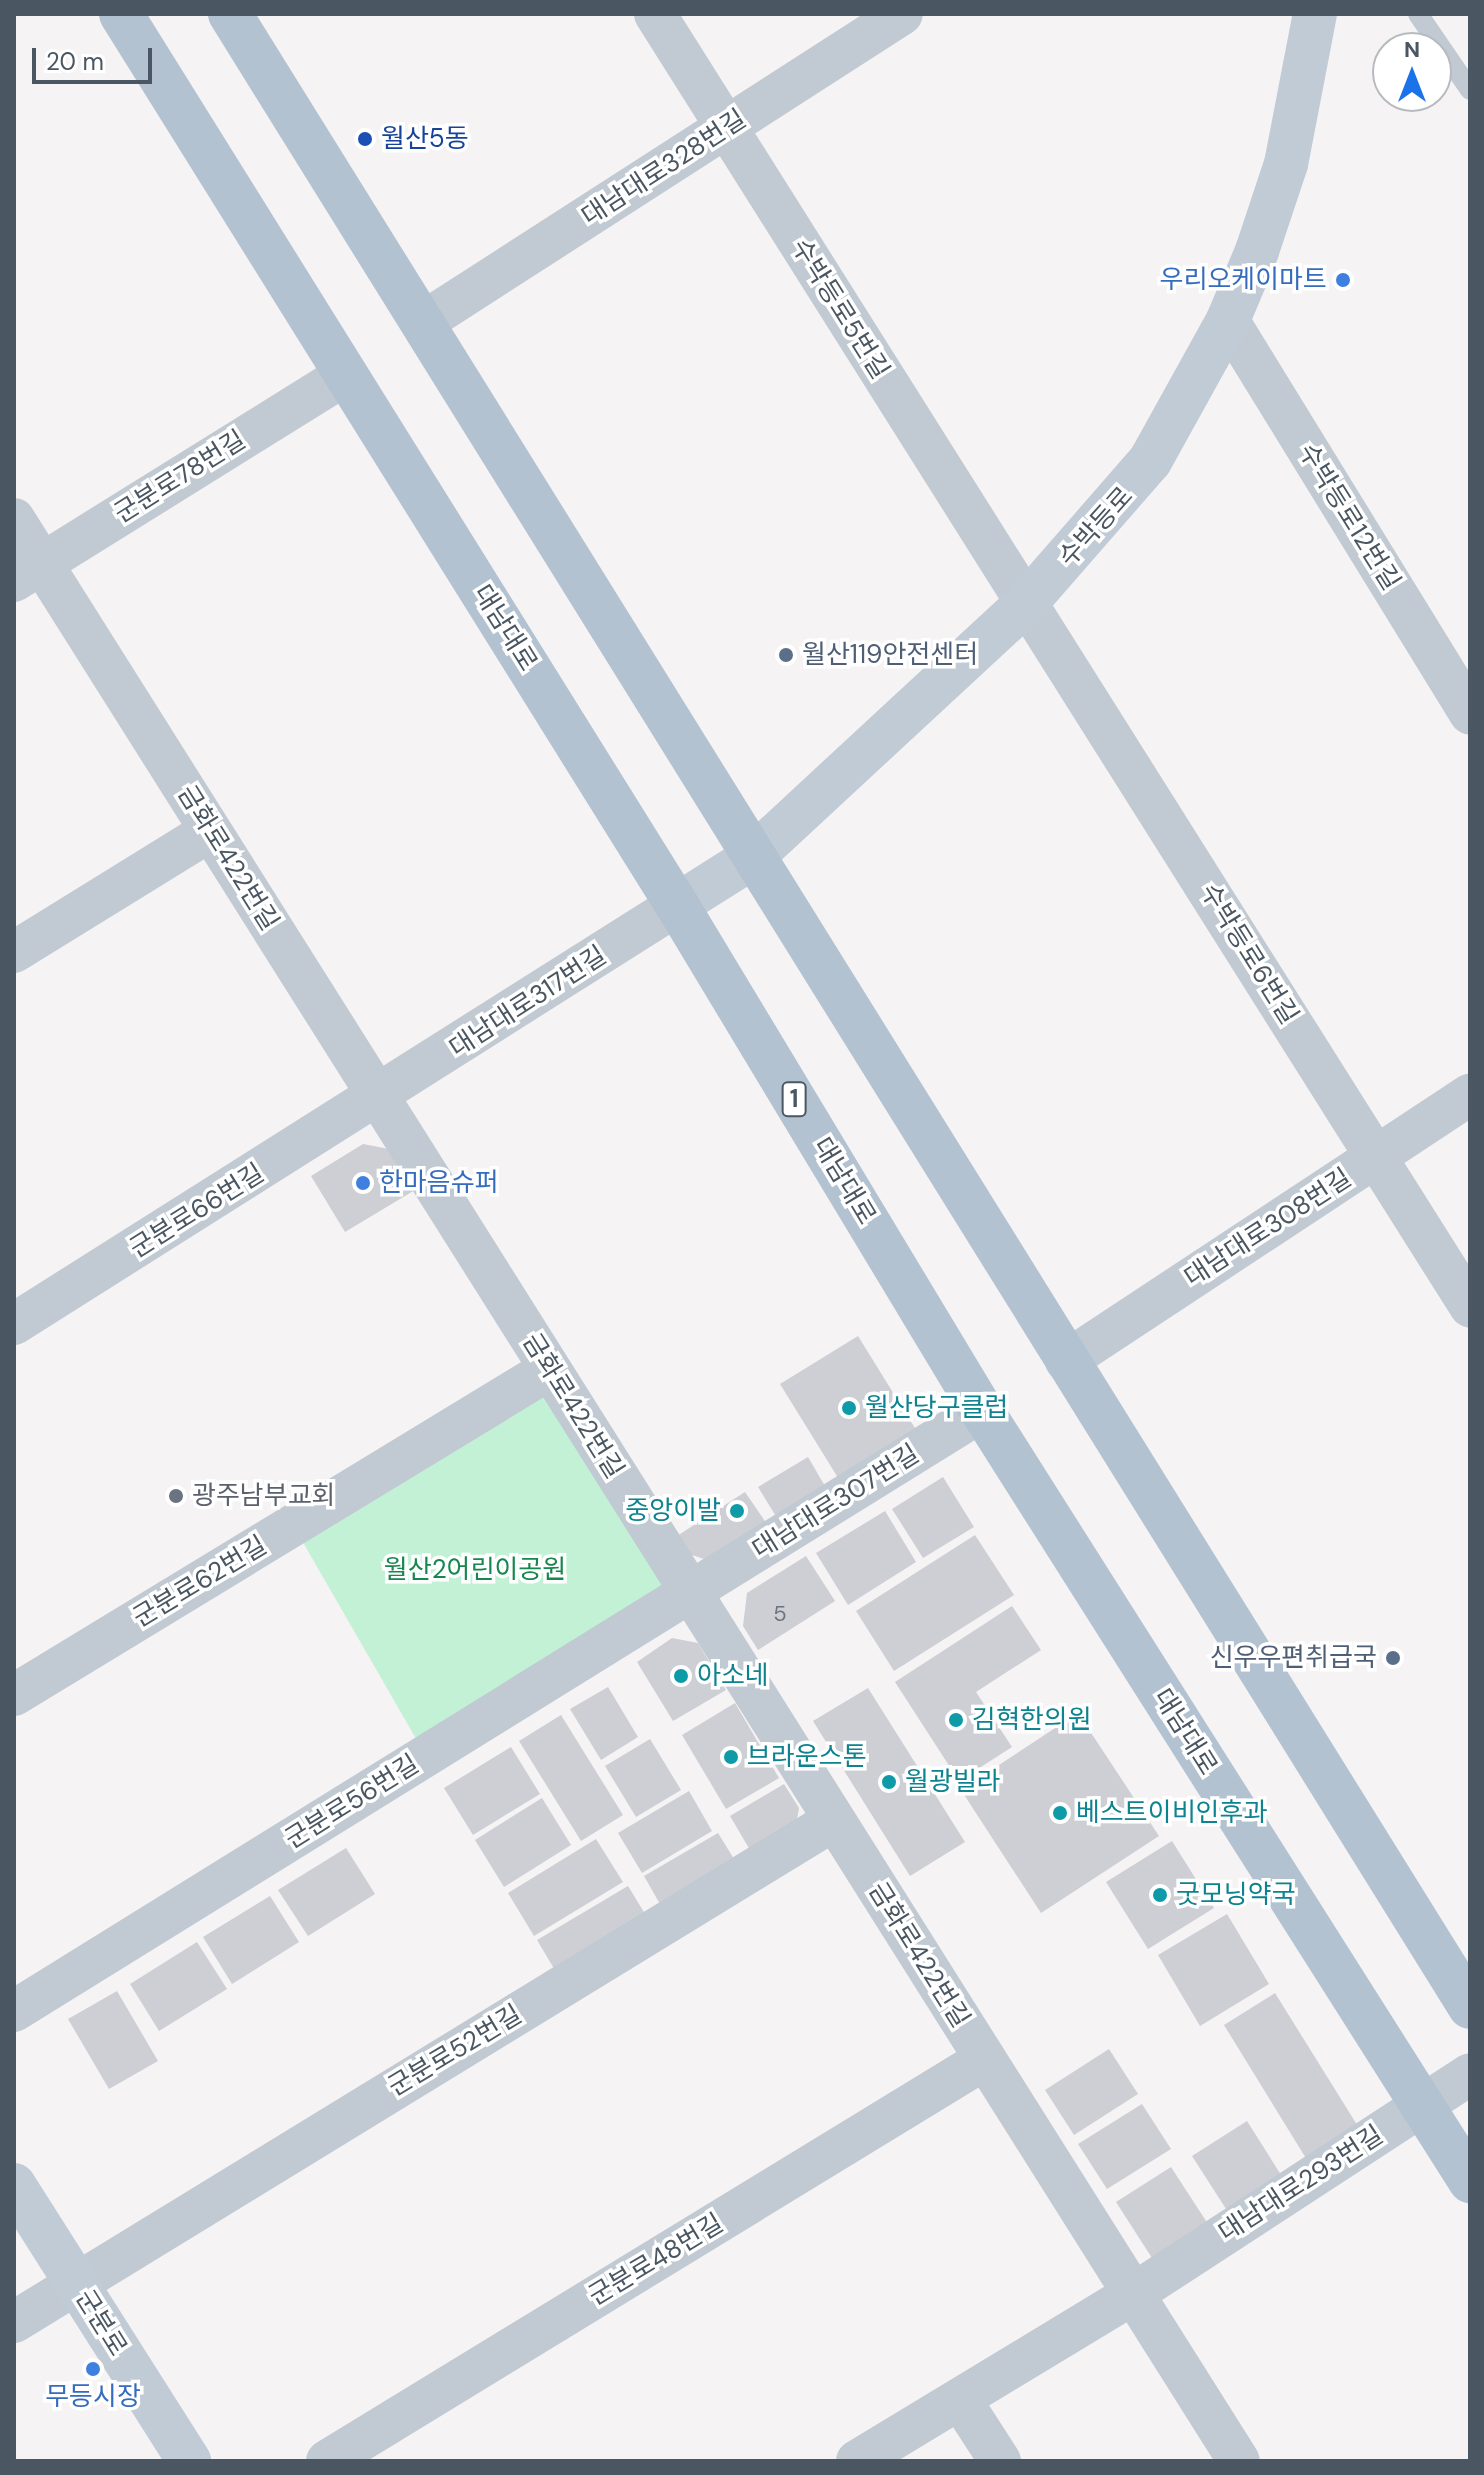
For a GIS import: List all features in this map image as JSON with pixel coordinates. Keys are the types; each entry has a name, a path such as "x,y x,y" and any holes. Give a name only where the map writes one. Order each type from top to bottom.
{"main road":[{"name":"대남대로","path":"121,14 677,905 982,1411 1470,2181"},
{"path":"230,14 425,321 750,859 1470,2007"}],"street":[{"name":"수박등로5번길","path":"655,14 1026,603"},
{"name":"대남대로328번길","path":"425,321 902,14"},
{"name":"수박등로","path":"677,905 750,859 1026,603 1150,461 1228,320 1286,164 1315,14"},
{"name":"수박등로12번길","path":"1228,320 1470,714"},
{"name":"군분로78번길","path":"28,572 346,374"},
{"name":"금화로422번길","path":"14,519 28,572 210,831 1239,2461"},
{"name":"수박등로6번길","path":"1026,603 1470,1306"},
{"path":"14,952 210,831"},
{"name":"대남대로317번길","path":"380,1099 677,905"},
{"name":"대남대로308번길","path":"1066,1361 1470,1095"},
{"name":"군분로66번길","path":"14,1324 380,1099"},
{"name":"군분로62번길","path":"14,1695 550,1369"},
{"name":"대남대로307번길","path":"690,1592 982,1411"},
{"name":"군분로56번길","path":"14,2011 690,1592"},
{"name":"군분로52번길","path":"14,2322 834,1820"},
{"name":"군분로48번길","path":"327,2461 985,2059"},
{"name":"대남대로293번길","path":"857,2461 1133,2294 1470,2074"},
{"name":"군분로","path":"14,2185 189,2461"},
{"path":"960,2399 1000,2461"}],"lane":[{"path":"1418,14 1470,90"}],"green space":[{"name":"월산2어린이공원","path":"550,1369 690,1592 426,1756 293,1525"}],"building":[{"name":"한마음슈퍼","path":"363,1144 389,1149 415,1190 345,1232 311,1176"},
{"name":"월산당구클럽","path":"858,1336 918,1433 840,1481 780,1384"},
{"path":"808,1457 829,1493 780,1523 758,1487"},
{"path":"943,1477 974,1527 923,1558 892,1509"},
{"name":"중앙이발","path":"745,1492 771,1530 719,1564 689,1554 677,1536"},
{"path":"885,1511 916,1562 848,1605 816,1553"},
{"path":"975,1535 1014,1595 894,1671 856,1611"},
{"path":"806,1556 835,1601 758,1650 743,1626 747,1593"},
{"name":"김혁한의원","path":"1012,1606 1041,1650 976,1692 1012,1747 959,1781 895,1682"},
{"name":"아소네","path":"672,1638 698,1643 726,1690 673,1721 637,1662"},
{"path":"608,1687 638,1737 601,1760 570,1709"},
{"name":"월광빌라","path":"868,1688 965,1842 910,1876 813,1721"},
{"name":"브라운스톤","path":"735,1703 779,1778 726,1809 682,1735"},
{"name":"베스트이비인후과","path":"1078,1713 1159,1836 1041,1913 961,1790"},
{"path":"561,1715 623,1815 581,1841 519,1741"},
{"path":"650,1739 681,1790 636,1817 605,1766"},
{"path":"511,1747 540,1794 473,1835 444,1788"},
{"path":"784,1784 799,1808 795,1830 753,1855 730,1816"},
{"path":"689,1791 712,1831 642,1873 618,1833"},
{"path":"542,1798 571,1845 504,1887 475,1840"},
{"path":"718,1833 739,1867 664,1911 644,1876"},
{"path":"596,1839 623,1882 534,1936 508,1893"},
{"name":"굿모닝약국","path":"1172,1841 1214,1908 1148,1949 1106,1882"},
{"path":"346,1848 375,1894 308,1936 278,1890"},
{"path":"628,1886 650,1922 559,1977 537,1940"},
{"path":"270,1896 299,1942 232,1984 203,1937"},
{"path":"1227,1914 1269,1984 1200,2026 1158,1955"},
{"path":"197,1942 227,1989 159,2031 130,1984"},
{"path":"117,1991 158,2061 109,2089 68,2019"},
{"path":"1275,1993 1359,2128 1307,2160 1224,2025"},
{"path":"1109,2049 1138,2094 1074,2135 1045,2090"},
{"path":"1142,2104 1171,2149 1107,2189 1078,2144"},
{"path":"1247,2121 1283,2178 1228,2212 1192,2156"},
{"path":"1171,2167 1208,2224 1152,2258 1116,2202"}],"place":[{"name":"월산5동","path":"365,139"},
{"name":"우리오케이마트","path":"1343,280"},
{"name":"월산119안전센터","path":"786,655"},
{"name":"한마음슈퍼","path":"363,1183"},
{"name":"월산당구클럽","path":"849,1408"},
{"name":"광주남부교회","path":"176,1496"},
{"name":"중앙이발","path":"737,1511"},
{"name":"신우우편취급국","path":"1393,1658"},
{"name":"아소네","path":"681,1676"},
{"name":"김혁한의원","path":"956,1720"},
{"name":"브라운스톤","path":"731,1757"},
{"name":"월광빌라","path":"889,1782"},
{"name":"베스트이비인후과","path":"1060,1813"},
{"name":"굿모닝약국","path":"1160,1895"},
{"name":"무등시장","path":"93,2369"}]}
